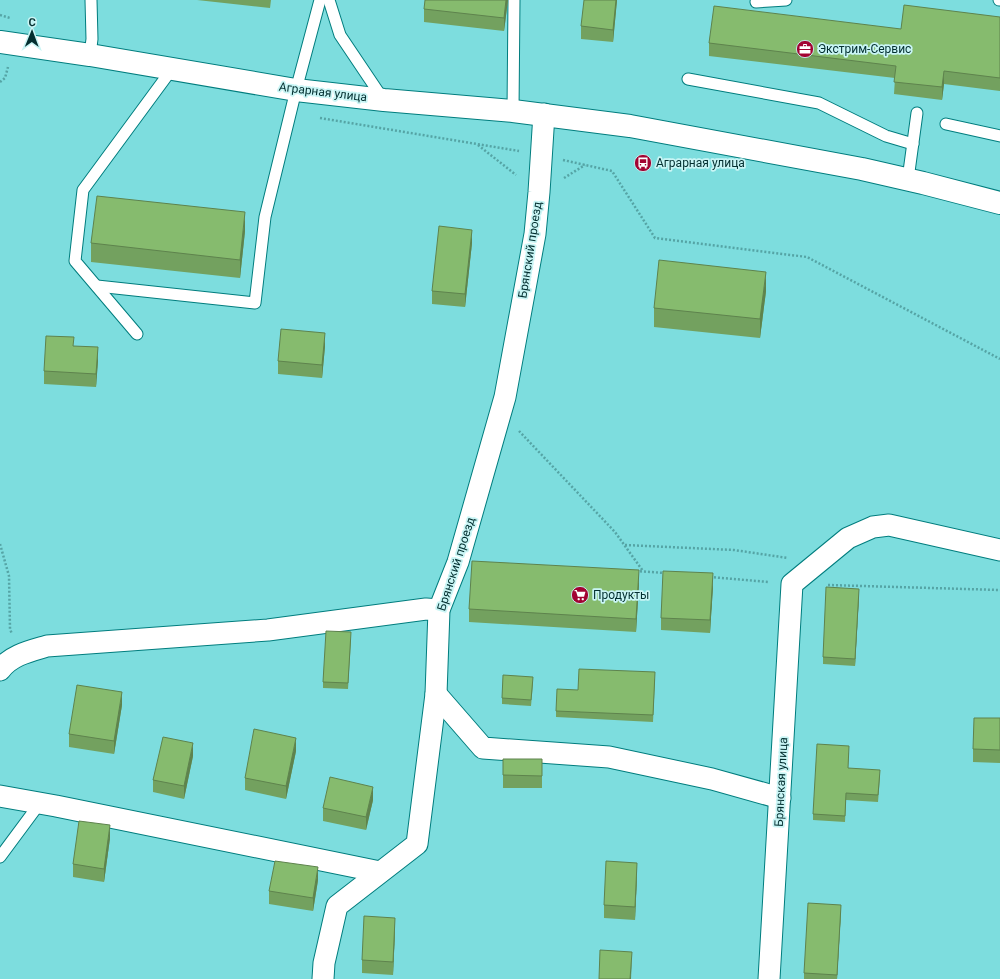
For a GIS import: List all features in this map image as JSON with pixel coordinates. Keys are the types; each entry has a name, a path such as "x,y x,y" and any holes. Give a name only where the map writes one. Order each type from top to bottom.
{"street":[{"name":"Аграрная улица","path":"0,42 90,55 296,90 384,100 544,114 630,126 862,169 1000,202"},
{"name":"Брянский проезд","path":"323,979 324,963 337,906 417,844 436,694 439,610 458,562 505,397 535,234 544,114"},
{"path":"792,584 848,538 873,527 889,525 1000,550"},
{"name":"Брянская улица","path":"769,979 792,584"},
{"path":"0,670 4,664 20,655 47,646 268,630 426,609 439,610"},
{"path":"436,694 483,748 609,757 712,779 780,798"},
{"path":"0,796 380,872"}],"lane":[{"path":"90,0 92,39 90,55"},
{"path":"97,286 255,303 265,217 290,113 320,0"},
{"path":"329,0 340,34 384,100"},
{"path":"512,111 514,0"},
{"path":"756,2 786,0"},
{"path":"137,334 75,261 83,190 172,69"},
{"path":"688,79 819,103 886,136 913,144"},
{"path":"908,179 917,113"},
{"path":"946,124 1000,136"},
{"path":"0,857 40,803"}],"path":[{"path":"290,113 541,155 612,171 655,238 807,257 1000,359"},
{"path":"476,144 539,192"},
{"path":"501,412 615,532 643,572"},
{"path":"0,544 9,576 10,629 20,655"},
{"path":"624,545 734,550 818,563"},
{"path":"636,571 666,573"},
{"path":"705,577 792,584 1000,590"}],"building":[{"path":"425,0 506,0 504,18 424,9"},
{"path":"584,0 616,0 613,30 581,26"},
{"path":"904,5 1000,17 1000,78 944,71 942,87 894,82 896,66 709,43 714,6 901,29"},
{"path":"97,196 245,212 240,260 91,243"},
{"path":"439,226 472,230 465,294 432,291"},
{"path":"659,260 766,272 760,319 654,308"},
{"path":"281,329 325,333 322,365 278,361"},
{"path":"46,336 74,337 73,346 98,347 96,374 44,371"},
{"path":"472,561 639,570 636,619 469,609"},
{"path":"663,571 713,573 710,620 661,618"},
{"path":"826,587 859,589 855,659 823,657"},
{"path":"326,631 351,632 348,683 323,682"},
{"path":"579,669 655,672 653,715 556,711 557,689 578,690"},
{"path":"503,675 533,677 531,700 502,698"},
{"path":"77,685 122,692 114,741 69,734"},
{"path":"974,718 1000,718 1000,750 973,749"},
{"path":"254,729 296,738 286,786 245,778"},
{"path":"163,737 193,743 184,786 153,780"},
{"path":"817,744 849,746 848,768 880,770 878,795 846,793 845,816 813,814"},
{"path":"503,759 542,759 542,776 503,775"},
{"path":"330,777 373,787 366,817 323,808"},
{"path":"79,821 110,825 104,869 73,864"},
{"path":"275,861 318,867 313,898 269,891"},
{"path":"606,861 637,863 635,907 604,905"},
{"path":"808,903 841,905 837,975 804,973"},
{"path":"364,916 395,918 393,962 362,960"},
{"path":"600,950 632,952 630,979 599,979"}],"place":[{"name":"Экстрим-Сервис","path":"805,49"},
{"name":"Аграрная улица","path":"643,163"},
{"name":"Продукты","path":"580,595"}]}
